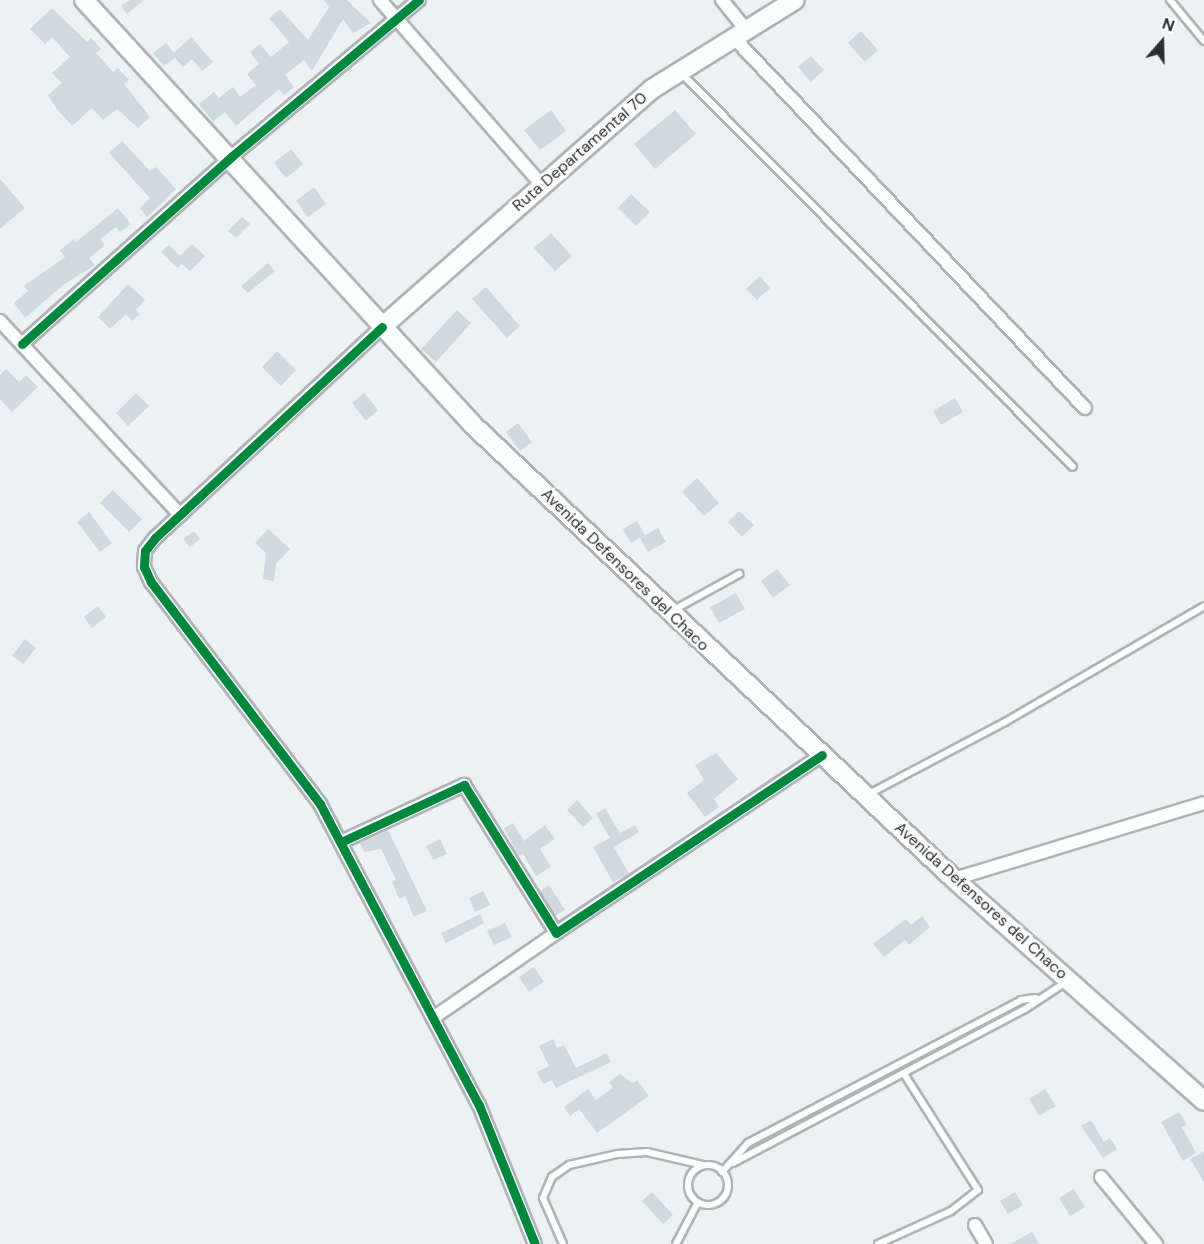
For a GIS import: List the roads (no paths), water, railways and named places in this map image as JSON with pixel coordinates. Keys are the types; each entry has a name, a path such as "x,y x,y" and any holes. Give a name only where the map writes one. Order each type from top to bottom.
{"main road":[{"name":"Avenida Defensores del Chaco","path":"84,0 231,157 382,327 473,425 669,613 954,879 1204,1101"},
{"name":"Ruta Departamental 70","path":"382,327 652,88 795,0"}],"street":[{"path":"380,0 542,185"},
{"path":"22,344 231,157 419,0"},
{"path":"722,0 740,34 1085,408"},
{"path":"0,321 180,515"},
{"path":"382,327 180,515 145,551 144,567 151,582 320,804 479,1105 535,1244"},
{"path":"433,1018 822,755"},
{"path":"341,842 464,786 556,933"},
{"path":"954,879 1204,803"},
{"path":"1101,1177 1156,1244"},
{"path":"975,1225 986,1244"}],"lane":[{"path":"1170,0 1204,41"},
{"path":"679,72 1072,466"},
{"path":"669,613 739,574"},
{"path":"865,796 987,732 1204,606"},
{"path":"722,1172 733,1163 1025,1009 1037,998 1069,981"},
{"path":"733,1163 748,1143 1021,1000 1037,998"},
{"path":"878,1244 951,1211 978,1190 904,1074"},
{"path":"563,1244 543,1198 552,1177 569,1165 617,1154 647,1152 703,1165 722,1172 728,1184 723,1197 712,1204 698,1202 689,1192 688,1179 703,1165"},
{"path":"676,1244 698,1202"}]}
